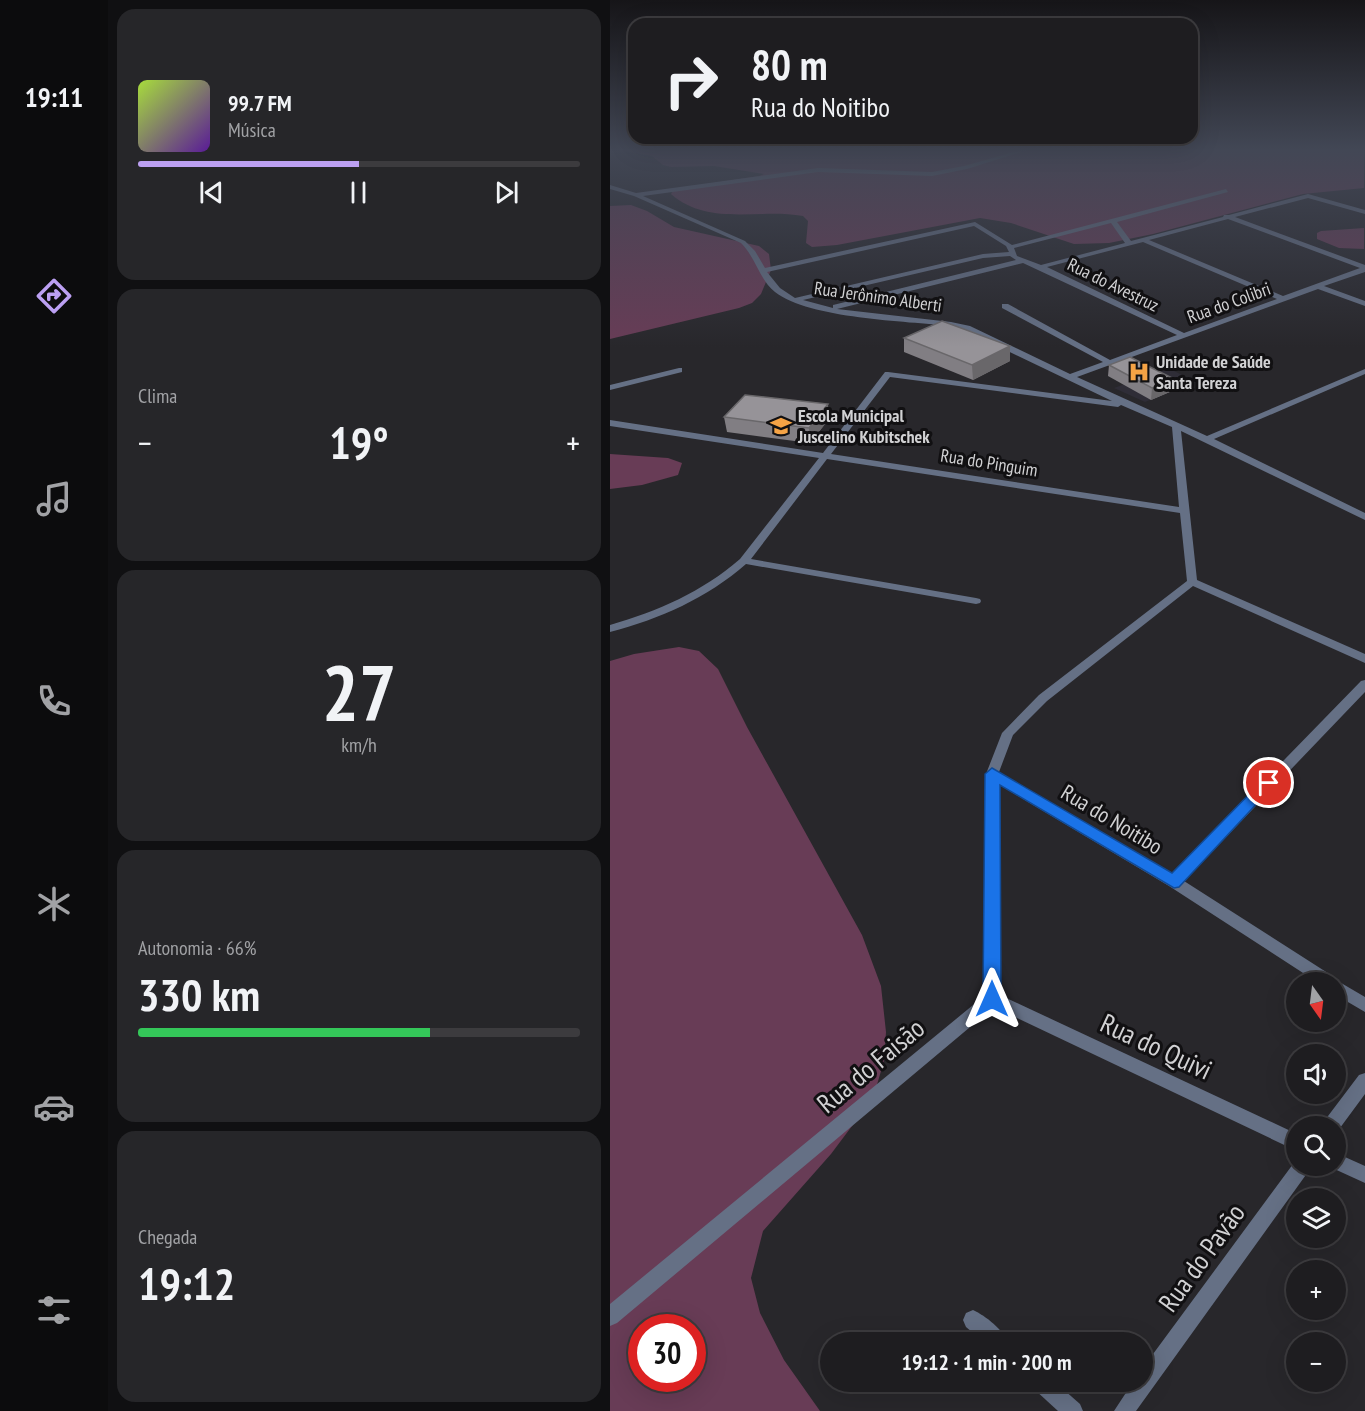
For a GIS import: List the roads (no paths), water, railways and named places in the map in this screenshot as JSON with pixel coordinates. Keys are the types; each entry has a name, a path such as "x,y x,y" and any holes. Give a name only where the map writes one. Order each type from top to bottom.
{"street":[{"name":"Rua Jerônimo Alberti","path":"683,216 743,242 753,249 762,271 776,289 793,300 826,310 951,324 967,328 1128,405"},
{"path":"793,300 1011,250 1132,216"},
{"path":"1041,267 1226,216 1364,269"},
{"path":"1113,221 1129,243"},
{"name":"Rua do Avestruz","path":"762,271 975,224 1011,250 1021,261 1041,267 1182,336"},
{"path":"1141,239 1283,299"},
{"path":"826,310 1021,261"},
{"name":"Rua do Colibri","path":"1070,377 1364,269"},
{"path":"1320,287 1364,304"},
{"path":"1005,306 1109,362"},
{"path":"610,388 679,370"},
{"path":"1207,439 1364,371"},
{"path":"610,629 643,620 695,597 725,579 744,561 888,375 1128,405 1207,439 1364,516"},
{"name":"Rua do Pinguim","path":"610,423 1186,511"},
{"path":"1176,426 1192,582"},
{"path":"744,561 976,601"},
{"path":"1192,582 1364,659"},
{"path":"992,999 992,774 1008,733 1043,698 1192,582"},
{"path":"1174,882 1364,684"},
{"name":"Rua do Noitibo","path":"992,774 1174,882 1314,972"},
{"path":"1346,993 1364,1005"},
{"name":"Rua do Quivi","path":"992,999 1286,1138"},
{"name":"Rua do Faisão","path":"610,1316 992,999"},
{"path":"1338,1116 1364,1080"},
{"path":"1346,1166 1364,1175"},
{"name":"Rua do Pavão","path":"1124,1411 1295,1176"},
{"path":"973,1320 987,1332"},
{"path":"1052,1392 1073,1411"}],"place":[{"name":"Unidade de Saúde Santa Tereza","path":"1139,372"},
{"name":"Escola Municipal Juscelino Kubitschek","path":"781,426"}]}
